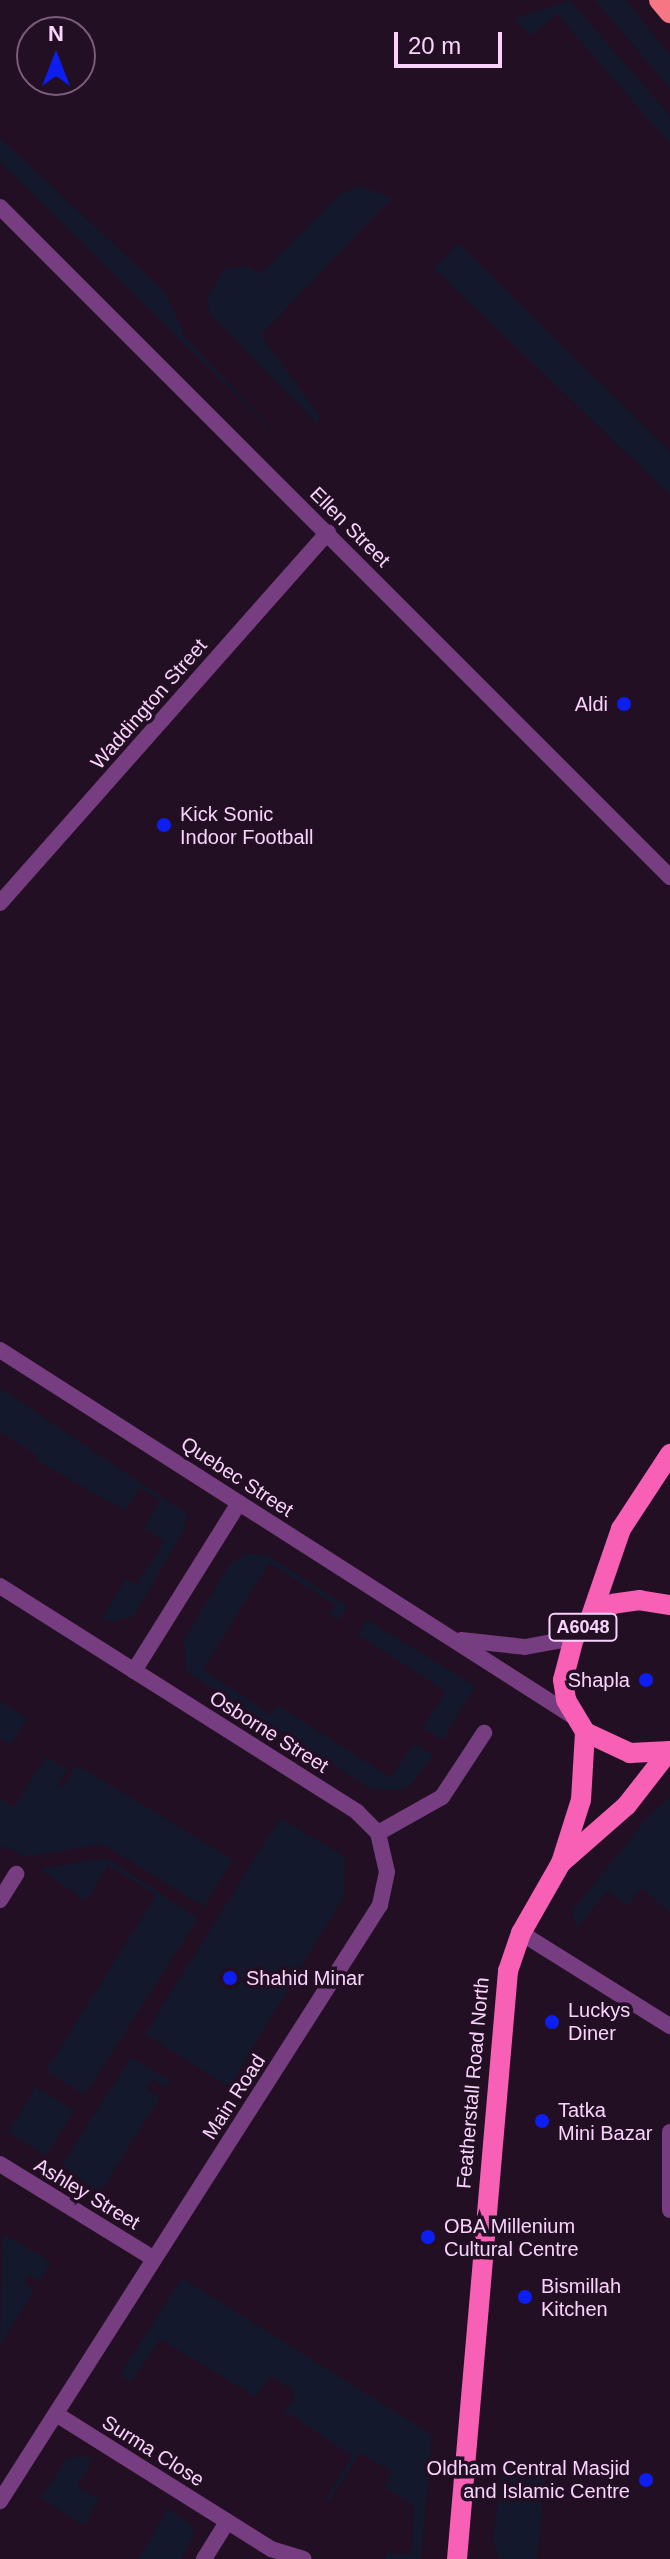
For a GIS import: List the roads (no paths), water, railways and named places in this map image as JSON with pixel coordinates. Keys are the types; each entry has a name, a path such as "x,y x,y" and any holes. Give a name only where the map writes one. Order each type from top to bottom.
{"highway":[{"path":"660,0 670,12"}],"main road":[{"name":"A6048","path":"590,1619 621,1529 670,1454"},
{"name":"A6048","path":"669,1751 630,1753 579,1725 563,1680 574,1638 590,1619 613,1604 640,1600 670,1605"},
{"name":"Featherstall Road North","path":"457,2559 502,2012 508,1971 521,1933 561,1863 581,1800 579,1725"},
{"name":"Featherstall Road North","path":"561,1863 627,1805 669,1751"}],"street":[{"name":"Ellen Street","path":"0,207 670,877"},
{"name":"Waddington Street","path":"0,903 328,532"},
{"name":"Quebec Street","path":"0,1350 451,1638 579,1725"},
{"path":"134,1671 239,1503"},
{"name":"Osborne Street","path":"0,1586 357,1812 378,1833"},
{"name":"Quebec Street","path":"451,1638 525,1647 574,1638"},
{"path":"378,1833 442,1797 484,1733"},
{"name":"Main Road","path":"0,2501 380,1905 387,1880 387,1854 378,1833"},
{"path":"0,1900 16,1874"},
{"path":"521,1933 666,2023"},
{"path":"670,2132 670,2210"},
{"name":"Ashley Street","path":"0,2164 153,2258"},
{"name":"Surma Close","path":"56,2414 280,2554 304,2559"},
{"path":"204,2559 227,2522"}],"place":[{"name":"Aldi","path":"624,704"},
{"name":"Kick Sonic Indoor Football","path":"164,825"},
{"name":"Shapla","path":"646,1680"},
{"name":"Shahid Minar","path":"230,1978"},
{"name":"Luckys Diner","path":"552,2022"},
{"name":"Tatka Mini Bazar","path":"542,2121"},
{"name":"OBA Millenium Cultural Centre","path":"428,2237"},
{"name":"Bismillah Kitchen","path":"525,2297"},
{"name":"Oldham Central Masjid and Islamic Centre","path":"646,2480"}]}
